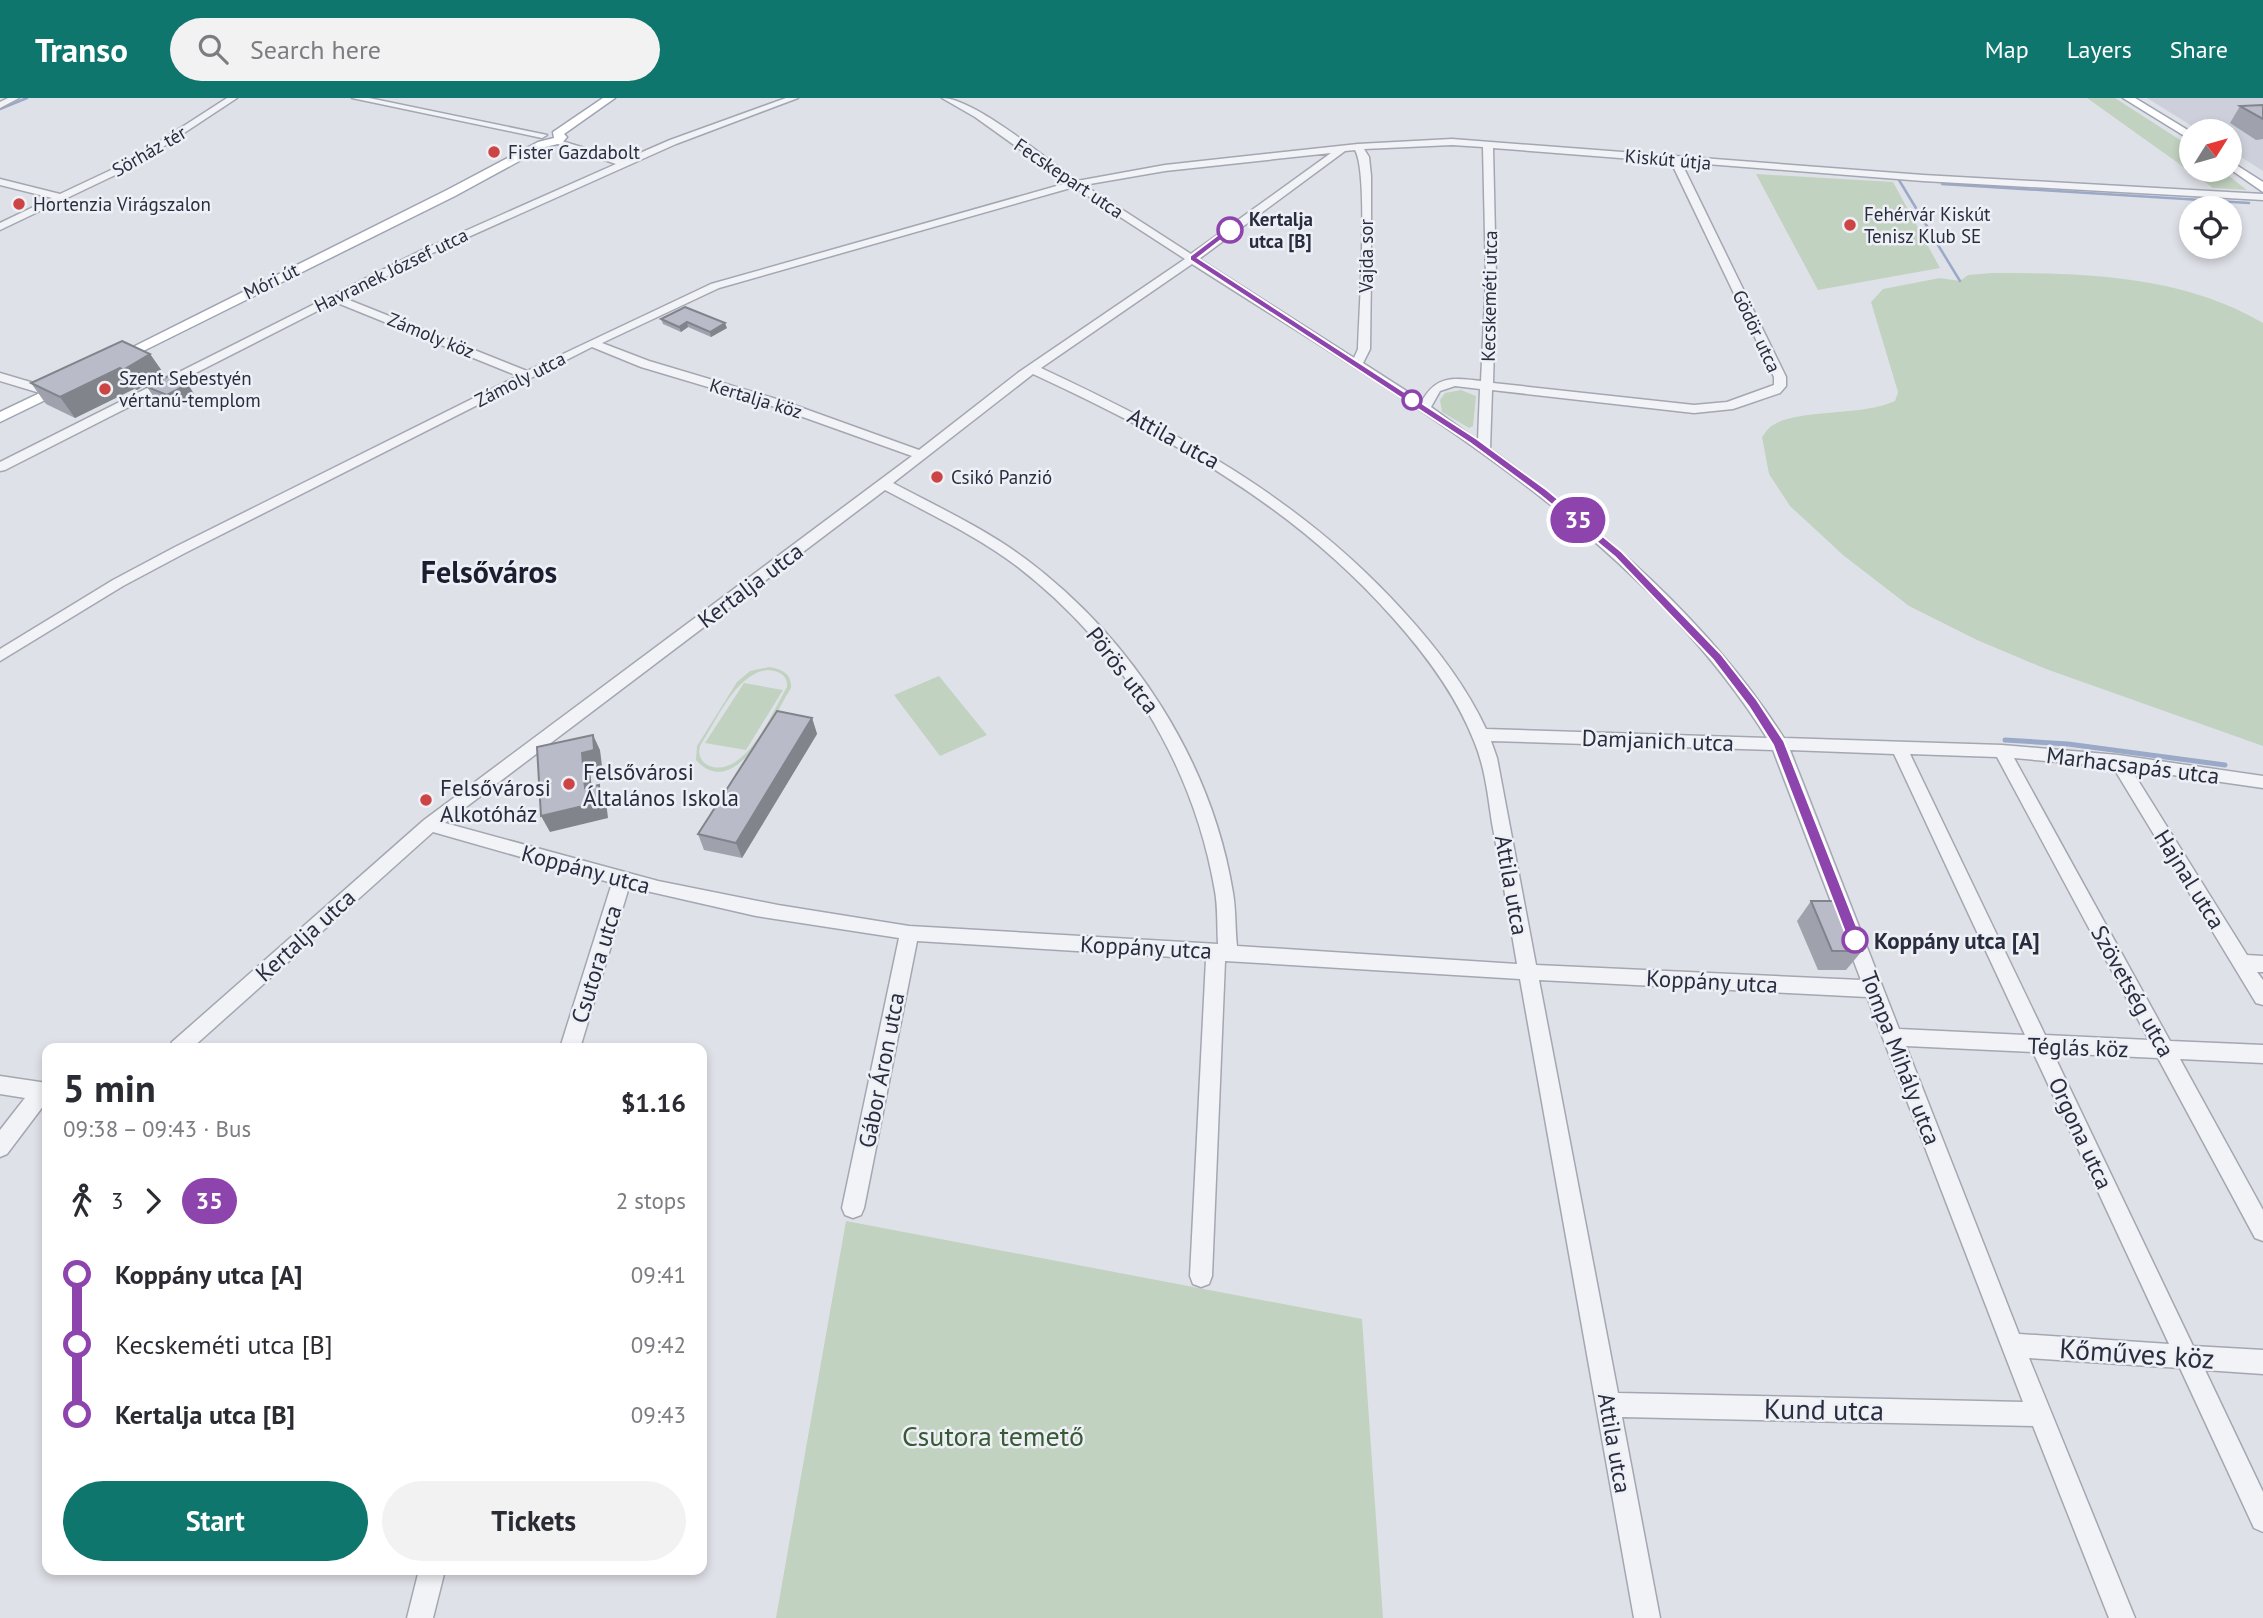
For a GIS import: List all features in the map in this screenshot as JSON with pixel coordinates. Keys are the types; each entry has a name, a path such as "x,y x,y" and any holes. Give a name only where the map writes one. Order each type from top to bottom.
{"main road":[{"path":"558,137 610,98"},
{"path":"2128,98 2179,130"},
{"name":"Móri út","path":"99,368 433,202 542,139 558,137"},
{"path":"2242,173 2263,188"},
{"path":"0,418 78,378"}],"street":[{"path":"0,105 15,98"},
{"name":"Sörház tér","path":"0,227 131,164 233,98"},
{"path":"356,98 542,139"},
{"name":"Havranek József utca","path":"0,467 424,253 622,163 794,98"},
{"name":"Fecskepart utca","path":"946,98 978,115 1075,184 1193,258"},
{"path":"558,137 622,163"},
{"name":"Kiskút útja","path":"1075,184 1203,162 1436,141 1923,178 2263,197"},
{"name":"Kecskeméti utca","path":"1483,448 1491,278 1488,145"},
{"name":"Vajda sor","path":"1356,365 1364,349 1366,272 1366,176 1364,157 1357,147"},
{"name":"Kertalja utca","path":"185,1043 430,825 1033,369 1193,258 1343,148"},
{"name":"Gödör utca","path":"1487,386 1694,409 1729,406 1769,394 1780,386 1780,377 1675,159"},
{"path":"0,182 60,197"},
{"name":"Zámoly utca","path":"0,656 118,583 592,342 689,296 735,279 1075,184"},
{"name":"Tompa Mihály utca","path":"1193,258 1483,448 1580,521 1654,589 1717,657 1753,704 1779,744 2011,1345 2122,1618"},
{"name":"Zámoly köz","path":"335,298 527,375"},
{"name":"Kertalja köz","path":"592,342 645,364 779,404 920,455"},
{"name":"Attila utca","path":"1033,369 1176,437 1234,472 1294,514 1367,579 1407,624 1458,691 1482,735 1489,758 1647,1618"},
{"path":"0,377 50,392"},
{"path":"1424,408 1431,393 1440,386 1454,382 1487,386"},
{"name":"Pörös utca","path":"884,484 959,524 1020,563 1074,610 1129,671 1172,738 1201,809 1224,893 1200,1276"},
{"name":"Damjanich utca","path":"1482,735 2002,751"},
{"name":"Orgona utca","path":"1899,747 2263,1519"},
{"name":"Marhacsapás utca","path":"2002,751 2118,761 2263,782"},
{"name":"Szövetség utca","path":"2002,751 2263,1231"},
{"name":"Hajnal utca","path":"2118,761 2263,997"},
{"name":"Koppány utca","path":"430,825 622,880 738,906 860,922 909,933 1527,972 1874,989"},
{"name":"Csutora utca","path":"572,1043 622,880"},
{"name":"Gábor Áron utca","path":"853,1208 909,933"},
{"path":"2242,963 2263,964"},
{"name":"Téglás köz","path":"1893,1037 2263,1055"},
{"path":"0,1085 42,1092"},
{"path":"0,1147 42,1094"},
{"name":"Kőműves köz","path":"2011,1345 2263,1362"},
{"name":"Kund utca","path":"1608,1405 2040,1414"},
{"path":"420,1618 431,1575"}],"shaded area":[{"path":"2147,98 2263,98 2263,171 2242,158 2242,119 2181,119"}],"green space":[{"path":"2087,98 2115,98 2179,139 2179,164"},
{"name":"Fehérvár Kiskút Tenisz Klub SE","path":"1756,174 1893,182 1940,268 1818,290"},
{"path":"2205,182 2237,182 2247,190 2213,188"},
{"path":"1992,273 2097,276 2166,286 2232,307 2263,323 2263,746 2046,669 1977,640 1909,606 1843,555 1790,506 1769,474 1762,437 1773,425 1799,416 1865,409 1895,401 1898,392 1871,302 1883,289 1940,278 1960,281 1968,275"},
{"path":"1461,390 1476,396 1473,426 1469,428 1442,412 1440,400 1445,393"},
{"path":"769,667 781,671 788,675 791,688 752,750 739,763 725,771 711,771 696,760 697,746 737,682 750,671","holes":["768,670 784,677 787,687 758,739 737,761 725,767 713,767 705,763 699,752 700,746 728,699 746,679"]},
{"path":"939,676 987,735 940,756 894,695"},
{"path":"744,683 783,690 746,750 705,743"},
{"name":"Csutora temető","path":"846,1221 1362,1319 1383,1618 776,1618"}],"building":[{"path":"2263,105 2263,119 2240,106"},
{"path":"685,307 725,323 710,332 687,322 679,327 661,319"},
{"path":"122,341 150,354 123,370 120,368 60,397 31,383"},
{"path":"168,376 188,384 167,395 147,387"},
{"path":"777,711 812,718 736,843 698,834"},
{"path":"593,735 594,750 582,753 585,788 599,785 600,802 541,816 537,747"},
{"path":"1811,901 1840,901 1862,951 1832,951"}],"waterway":[{"path":"0,109 27,98"},
{"path":"1899,180 1928,228"},
{"path":"1942,184 2249,203"},
{"path":"1935,240 1960,281"},
{"path":"2005,740 2068,744 2225,765"}],"bus line":[{"name":"35","path":"1230,230 1193,258 1424,408 1544,492 1619,555 1717,657 1768,724 1779,744 1855,940"}],"place":[{"name":"Fister Gazdabolt","path":"494,152"},
{"name":"Hortenzia Virágszalon","path":"19,204"},
{"name":"Fehérvár Kiskút Tenisz Klub SE","path":"1850,225"},
{"name":"Kertalja utca [B]","path":"1230,230"},
{"name":"Szent Sebestyén vértanú-templom","path":"105,389"},
{"name":"Csikó Panzió","path":"937,477"},
{"name":"Felsővárosi Általános Iskola","path":"569,784"},
{"name":"Felsővárosi Alkotóház","path":"426,800"},
{"name":"Koppány utca [A]","path":"1855,940"}],"district":[{"name":"Felsőváros","path":"489,571"}]}
